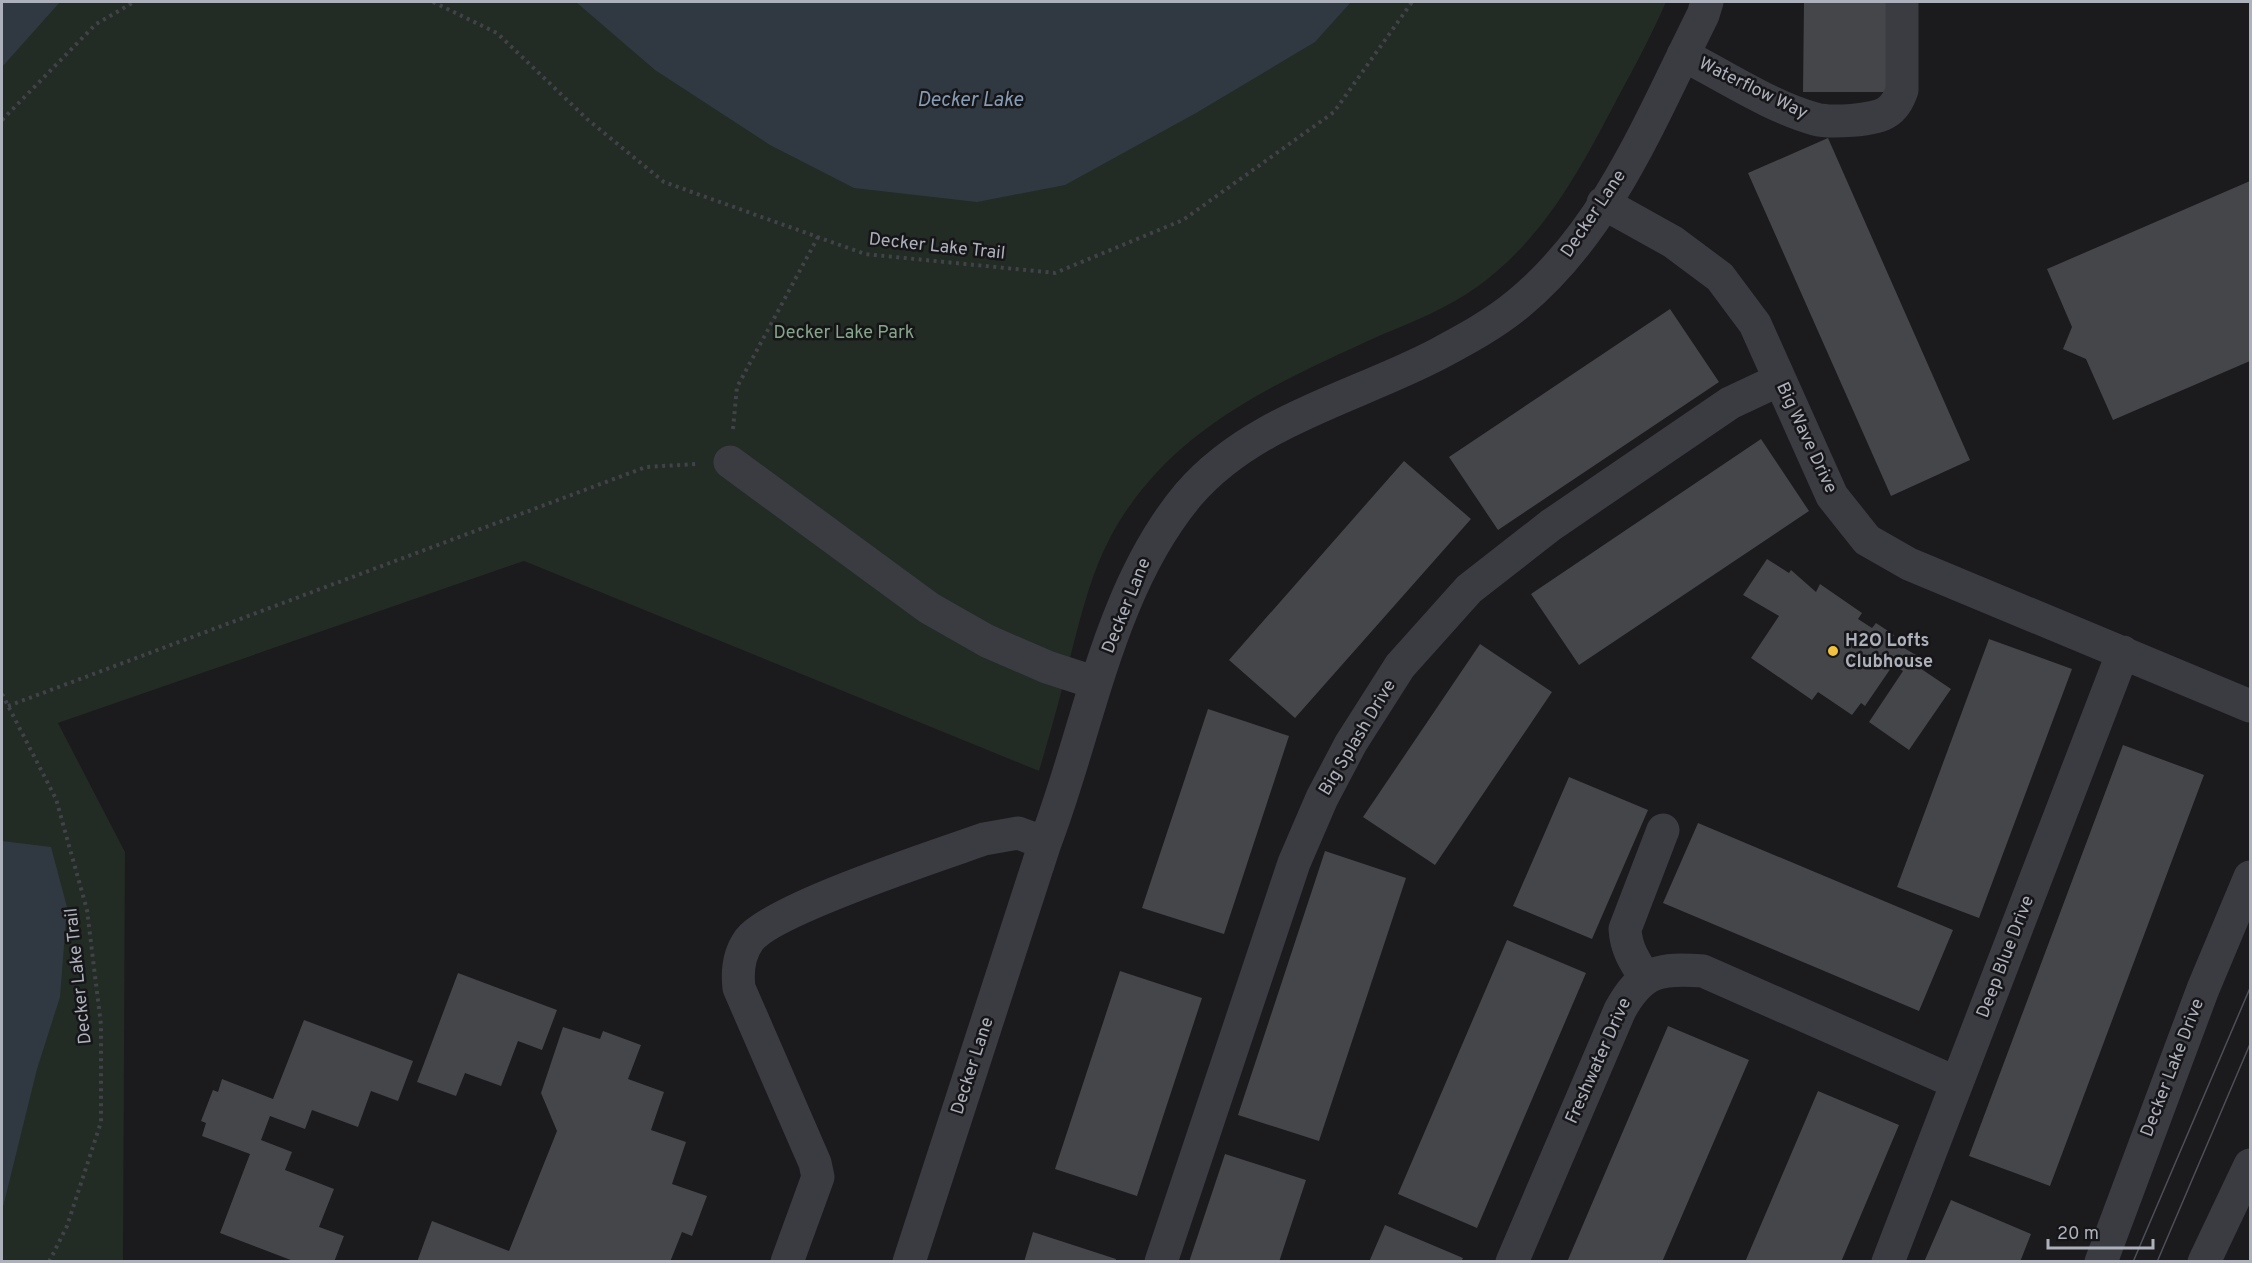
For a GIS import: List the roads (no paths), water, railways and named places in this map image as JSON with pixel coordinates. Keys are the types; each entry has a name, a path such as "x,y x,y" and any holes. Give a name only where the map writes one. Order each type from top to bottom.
{"street":[{"name":"Decker Lane","path":"909,1262 1045,843 1064,794 1096,683 1138,569 1155,540 1190,493 1221,463 1265,434 1436,355 1480,331 1518,304 1551,273 1580,240 1643,136 1707,2"},
{"name":"Waterflow Way","path":"1683,55 1770,100 1818,120 1874,118 1887,112 1897,102 1902,90 1902,2"},
{"name":"Big Wave Drive","path":"1603,203 1672,242 1720,277 1755,324 1832,496 1867,540 1909,564 2250,706"},
{"name":"Big Splash Drive","path":"1161,1262 1294,863 1322,798 1346,752 1400,666 1469,589 1551,525 1730,404 1779,380"},
{"path":"730,462 929,608 987,641 1047,667 1096,683"},
{"name":"Deep Blue Drive","path":"1888,1262 2123,652"},
{"path":"1663,830 1625,929 1626,943 1631,957 1645,977 1671,969 1703,971 1957,1083"},
{"path":"787,1262 818,1177 739,988 737,972 749,940 779,918 984,839 1018,833 1045,843"},
{"name":"Decker Lake Drive","path":"2101,1262 2203,989 2250,877"},
{"name":"Freshwater Drive","path":"1512,1262 1620,1010 1630,991 1645,977"},
{"path":"2204,1262 2250,1165"}],"water":[{"path":"2,2 60,2 2,67"},
{"name":"Decker Lake","path":"576,2 1351,2 1315,42 1196,113 1065,185 977,202 854,188 770,145 655,70"},
{"path":"2,841 51,847 67,907 60,997 37,1069 2,1211"}],"tram line":[{"path":"2133,1262 2250,988"},
{"path":"2157,1262 2250,1044"}],"place":[{"name":"H2O Lofts Clubhouse","path":"1833,651"}],"park label":[{"name":"Decker Lake Park","path":"844,333"}]}
